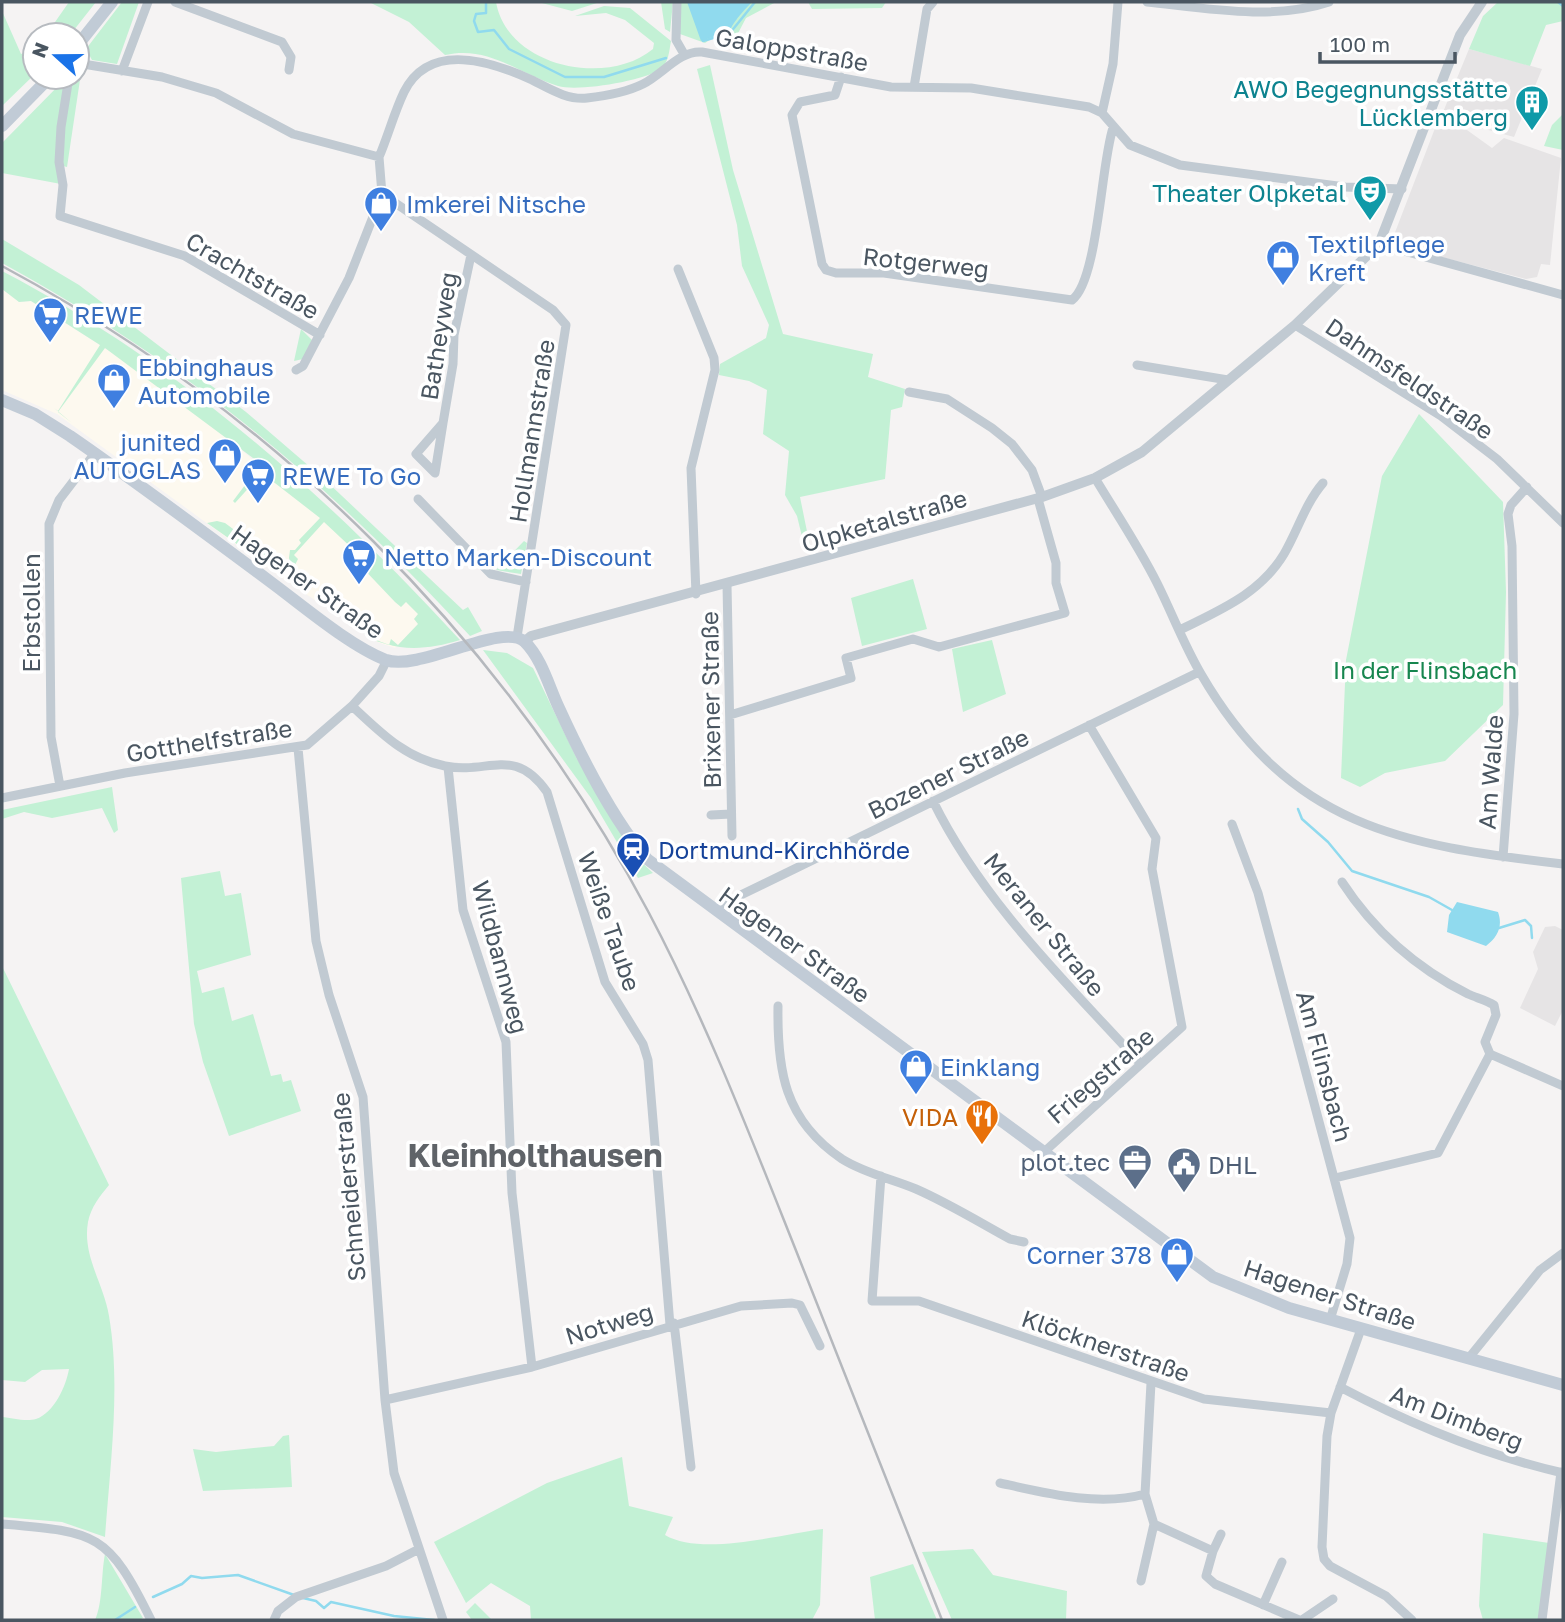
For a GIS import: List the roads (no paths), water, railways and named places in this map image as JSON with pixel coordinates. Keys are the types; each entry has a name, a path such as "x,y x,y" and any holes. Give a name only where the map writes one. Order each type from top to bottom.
{"main road":[{"path":"91,28 112,2"},
{"path":"2,126 36,91"},
{"name":"Hagener Straße","path":"2,400 38,416 95,453 314,614 387,660 424,658 483,641 520,640 538,661 578,746 639,850 667,876 1213,1277 1265,1300 1563,1385"}],"street":[{"path":"122,71 148,2"},
{"path":"174,2 282,42 291,57 289,70"},
{"path":"677,2 674,14 676,40 684,54"},
{"path":"914,88 927,9 933,2"},
{"path":"1118,2 1113,64 1102,113 1112,128 1138,150 1180,165 1345,187 1402,189"},
{"path":"1147,2 1291,10 1329,2"},
{"name":"Olpketalstraße","path":"520,640 1040,498 1095,478 1142,452 1295,325 1379,244 1460,36 1482,2"},
{"name":"Galoppstraße","path":"379,157 405,90 416,77 451,59 486,62 559,95 584,99 644,83 684,54 704,52 891,87 971,88 1089,107 1102,113"},
{"path":"91,65 162,78 216,93 293,134 379,157 382,194"},
{"name":"Rotgerweg","path":"841,77 835,95 800,102 792,115 822,264 826,270 836,273 884,273 1072,300 1083,285 1097,224 1106,147 1112,128"},
{"name":"Crachtstraße","path":"67,91 59,162 63,185 61,216 185,256 320,335"},
{"name":"Crachtstraße","path":"296,370 303,366 349,278 382,194"},
{"name":"Hollmannstraße","path":"382,194 553,310 566,325 526,582 520,640"},
{"path":"1379,244 1563,295"},
{"name":"Batheyweg","path":"443,423 416,454 435,473 453,365 454,335 471,256"},
{"path":"678,269 710,347 715,370 691,468 696,594"},
{"name":"Dahmsfeldstraße","path":"1295,325 1441,416 1528,487 1563,523"},
{"path":"1137,365 1228,380"},
{"path":"730,715 851,678 846,658 913,639 939,648 1065,612 1056,583 1056,563 1032,470 1012,444 947,399 909,392"},
{"name":"Erbstollen","path":"60,786 51,737 49,524 59,500 95,453"},
{"path":"1095,478 1139,549 1199,672 1223,710 1252,746 1279,771 1325,806 1394,835 1461,852 1563,864"},
{"path":"1180,630 1238,601 1268,576 1294,536 1310,499 1323,483"},
{"name":"Am Walde","path":"1503,858 1514,714 1512,546 1508,514 1511,505 1528,487"},
{"path":"418,499 491,574 526,582"},
{"name":"Brixener Straße","path":"727,585 732,836"},
{"name":"Gotthelfstraße","path":"2,798 125,773 298,748 320,736 352,706 379,676 387,660"},
{"name":"Bozener Straße","path":"714,908 1199,672"},
{"name":"Weiße Taube","path":"352,706 393,745 448,767 509,765 524,768 537,777 547,792 605,982 643,1044 648,1060 672,1324 691,1467"},
{"name":"Friegstraße","path":"1044,1152 1139,1062 1182,1027 1152,869 1156,838 1089,725"},
{"name":"Schneiderstraße","path":"298,748 316,941 329,995 363,1097 385,1400 394,1473 443,1618"},
{"name":"Wildbannweg","path":"448,767 463,910 506,1042 512,1193 532,1367"},
{"name":"Meraner Straße","path":"933,801 950,833 1004,911 1139,1062"},
{"name":"Brixener Straße","path":"711,815 731,814"},
{"name":"Am Flinsbach","path":"1232,824 1258,893 1350,1238 1347,1264 1330,1320"},
{"path":"1342,882 1362,912 1410,958 1445,981 1494,1004 1496,1015 1485,1042 1490,1054 1563,1086"},
{"path":"778,1006 777,1042 781,1077 804,1124 844,1160 917,1189 1010,1239 1024,1242"},
{"path":"1335,1178 1438,1153 1490,1054"},
{"name":"Klöcknerstraße","path":"881,1176 872,1301 919,1301 1204,1399 1331,1413"},
{"path":"1468,1359 1540,1270 1563,1253"},
{"name":"Notweg","path":"385,1400 532,1367 741,1306 792,1303 805,1311 820,1346"},
{"path":"1361,1329 1331,1413 1326,1436 1322,1547 1324,1559 1338,1572 1386,1596 1412,1620"},
{"path":"1141,1581 1154,1524 1145,1494 1151,1382"},
{"name":"Am Dimberg","path":"1340,1387 1399,1418 1460,1443 1562,1472"},
{"path":"1542,1620 1562,1472"},
{"path":"1000,1483 1063,1495 1114,1499 1145,1494"},
{"path":"2,1524 83,1534 102,1544 118,1561 151,1620"},
{"path":"1154,1524 1213,1551"},
{"path":"1221,1534 1206,1576 1215,1584 1301,1620 1333,1599"},
{"path":"274,1620 278,1611 296,1597 386,1566 419,1549"},
{"path":"1263,1605 1282,1562"}],"water":[{"path":"687,2 752,2 730,31 701,41"},
{"path":"1457,902 1498,912 1498,931 1486,946 1447,932 1449,915"}],"waterway":[{"path":"486,2 486,13 476,14 474,21 478,32 494,30 509,49 565,77 604,77 666,58"},
{"path":"703,41 730,33 755,2"},
{"path":"1558,2 1563,6"},
{"path":"1298,809 1302,819 1328,842 1352,871 1429,897 1452,910"},
{"path":"1499,928 1525,920 1531,926 1532,938"},
{"path":"153,1597 182,1584 191,1576 202,1578 238,1575 294,1595"},
{"path":"303,1598 316,1601 324,1608 331,1602 394,1616 434,1620"},
{"path":"115,1620 135,1607"}],"railway":[{"path":"2,266 102,325 198,390 289,463 374,542 452,626 525,717 591,812 649,913 690,995 761,1163 942,1620"}],"place":[{"name":"AWO Begegnungsstätte Lücklemberg","path":"1532,132"},
{"name":"Theater Olpketal","path":"1370,222"},
{"name":"Imkerei Nitsche","path":"381,233"},
{"name":"Textilpflege Kreft","path":"1283,287"},
{"name":"REWE","path":"50,344"},
{"name":"Ebbinghaus Automobile","path":"114,410"},
{"name":"junited AUTOGLAS","path":"225,485"},
{"name":"REWE To Go","path":"258,505"},
{"name":"Netto Marken-Discount","path":"359,586"},
{"name":"Dortmund-Kirchhörde","path":"633,879"},
{"name":"Einklang","path":"916,1096"},
{"name":"VIDA","path":"982,1146"},
{"name":"plot.tec","path":"1135,1191"},
{"name":"DHL","path":"1184,1194"},
{"name":"Corner 378","path":"1177,1284"}],"district":[{"name":"Kleinholthausen","path":"535,1155"}],"park label":[{"name":"In der Flinsbach","path":"1425,669"}]}
